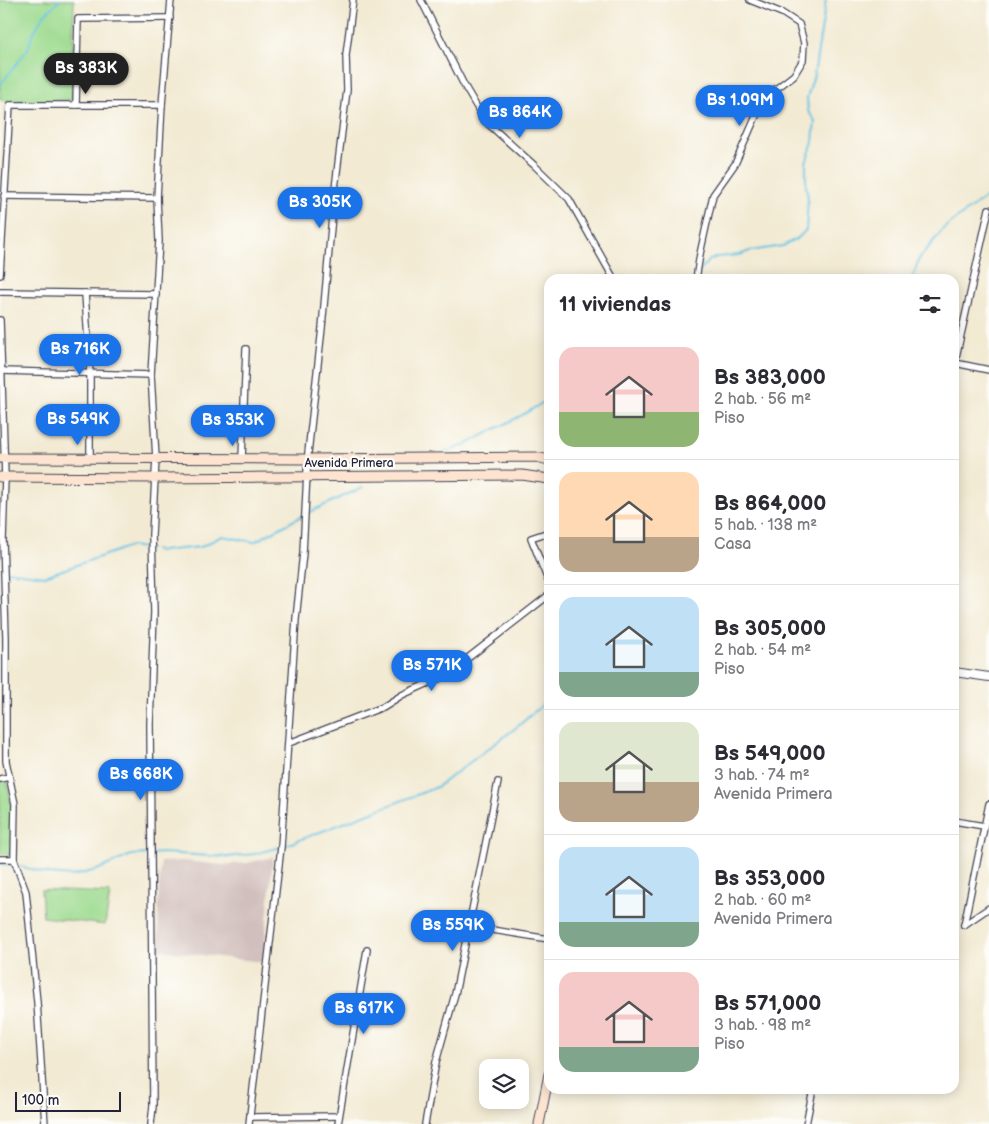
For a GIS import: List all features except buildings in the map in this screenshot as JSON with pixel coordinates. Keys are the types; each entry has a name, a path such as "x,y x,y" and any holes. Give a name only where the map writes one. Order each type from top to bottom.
{"main road":[{"name":"Avenida Primera","path":"2,458 309,459 536,457 544,459"},
{"name":"Avenida Primera","path":"2,477 156,478 522,475 544,478"},
{"path":"539,1124 545,1094"}],"street":[{"path":"152,1124 150,724 154,612 152,535 156,458 151,374 159,241 157,198 162,105 171,0"},
{"path":"249,1124 275,911 309,459 333,205 347,90 346,55 353,0"},
{"path":"421,0 465,87 485,121 569,199 611,274"},
{"path":"697,274 713,195 735,164 760,107 772,92 794,75 803,60 804,43 799,24 782,13 750,0"},
{"path":"76,105 78,19 170,18"},
{"path":"0,275 10,105 162,105"},
{"path":"4,196 157,198"},
{"path":"959,342 989,210"},
{"path":"0,292 156,294"},
{"path":"86,293 90,372 90,458"},
{"path":"0,320 2,371 1,540 6,761 15,804 14,859 26,892 37,1002 45,1124"},
{"path":"242,459 246,349"},
{"path":"959,365 989,370"},
{"path":"2,371 151,374"},
{"path":"544,534 531,538 544,570"},
{"path":"289,743 383,707 402,694 451,673 544,599"},
{"path":"959,673 989,677"},
{"path":"0,778 9,777"},
{"path":"425,1124 436,1062 455,994 498,782"},
{"path":"989,804 964,925 989,908"},
{"path":"959,822 984,826"},
{"path":"0,859 14,859"},
{"path":"468,926 544,938"},
{"path":"338,1124 367,950"},
{"path":"806,1124 812,1094"},
{"path":"250,1117 339,1116"}],"shaded area":[{"path":"273,857 263,962 159,950 158,906 161,862 184,861 221,865 247,863"}],"green space":[{"path":"0,0 74,0 72,100 4,101 0,99"},
{"path":"7,780 11,804 11,855 0,854 0,781"},
{"path":"41,890 110,893 105,925 43,917"}],"waterway":[{"path":"0,85 28,49 32,35 44,15 60,0"},
{"path":"699,272 708,261 717,257 739,255 750,251 783,246 798,238 806,230 808,198 806,163 813,142 815,121 808,111 807,98 814,75 826,0"},
{"path":"914,274 919,259 945,227 989,195"},
{"path":"446,452 469,443 514,420 544,402"},
{"path":"310,512 363,487"},
{"path":"155,550 201,547 222,536 254,542 302,516"},
{"path":"7,571 45,576 131,546 150,549"},
{"path":"19,866 49,874 72,876 97,870 131,855 164,853 227,857 254,854 281,847 437,787 517,727 544,703"},
{"path":"0,864 14,865"}]}
